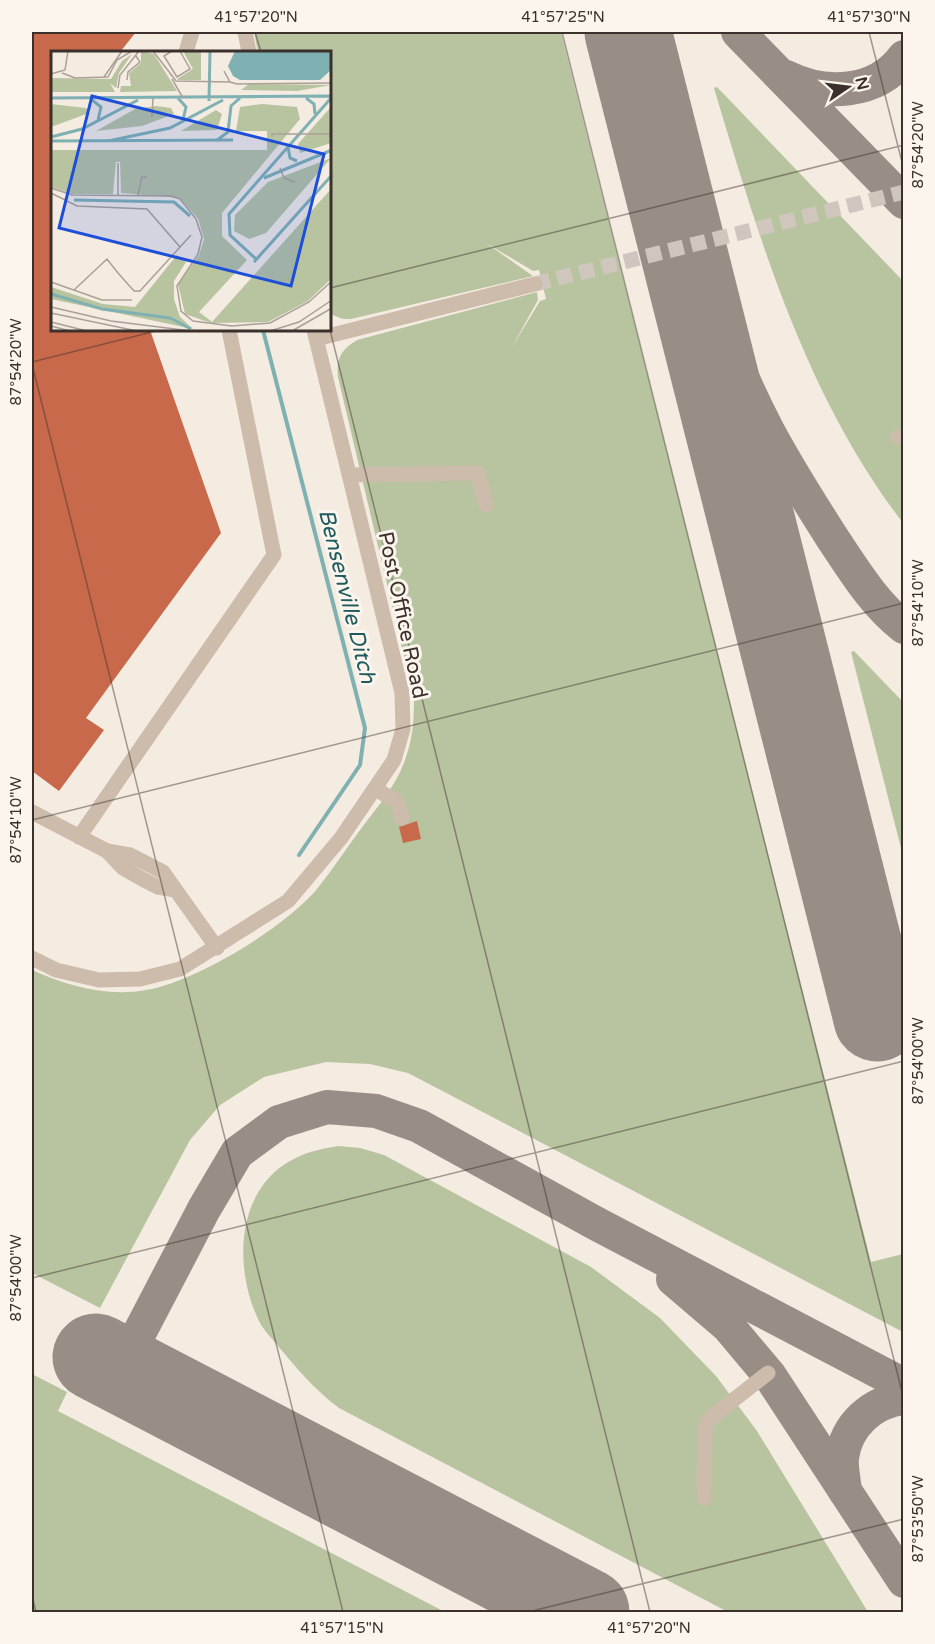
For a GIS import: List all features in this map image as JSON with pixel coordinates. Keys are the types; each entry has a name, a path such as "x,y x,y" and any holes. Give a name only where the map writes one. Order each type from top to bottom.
{"lane":[{"path":"186,51 192,32"},
{"path":"245,32 249,51"},
{"path":"332,330 535,284"},
{"path":"80,837 274,555 229,332"},
{"name":"Post Office Road","path":"32,958 56,970 99,980 140,979 180,969 217,948 288,901 341,838 394,760 403,729 402,693 315,334"},
{"path":"350,475 478,473 486,505"},
{"path":"376,789 397,802 402,818"},
{"path":"32,812 107,851 142,860 163,872 217,948"},
{"path":"704,1498 705,1428 714,1414 768,1373"}],"green space":[{"path":"254,32 561,32 871,1262 903,1254 903,1332 408,1073 370,1064 326,1062 264,1077 220,1105 190,1140 100,1308 32,1273 32,970 88,989 131,992 167,985 190,976 238,951 284,920 317,889 388,793 403,767 413,728 414,698 338,377 341,355 357,340 537,292 538,300 512,347 540,301 546,299 539,270 533,271 486,243 533,276 351,319 332,315 332,51 258,51"},
{"path":"717,87 903,281 903,523 869,474 812,370 768,259 714,88"},
{"path":"854,651 903,702 903,856 851,652"},
{"path":"338,1146 360,1148 384,1155 591,1267 660,1318 716,1376 757,1431 868,1612 728,1612 339,1408 322,1394 265,1331 259,1321 246,1279 243,1256 244,1234 249,1212 258,1192 272,1175 301,1155"},
{"path":"32,1374 67,1392 58,1411 445,1612 32,1612"}],"building":[{"path":"32,32 136,32 121,51 51,51 51,332 151,332 221,533 86,718 104,730 59,791 32,771"},
{"path":"417,821 421,839 403,843 399,827"}],"waterway":[{"name":"Bensenville Ditch","path":"264,332 365,728 360,765 299,855"}],"taxiway":[{"path":"738,32 904,202"},
{"path":"786,77 817,87 849,88 879,79 892,70 904,57"},
{"path":"666,181 725,338 767,429 807,498 856,574 883,608 904,627"},
{"path":"848,906 875,941 904,957"},
{"path":"120,1370 204,1209 237,1153 279,1122 327,1107 376,1111 419,1126 597,1224 904,1385"},
{"path":"673,1279 728,1326 770,1376 904,1581"},
{"path":"845,1491 842,1458 849,1435 862,1417 871,1410 881,1404 904,1398"}],"runway":[{"path":"628,32 877,1018"},
{"path":"96,1357 586,1612"}],"tunnel":[{"path":"535,284 904,192"}]}
